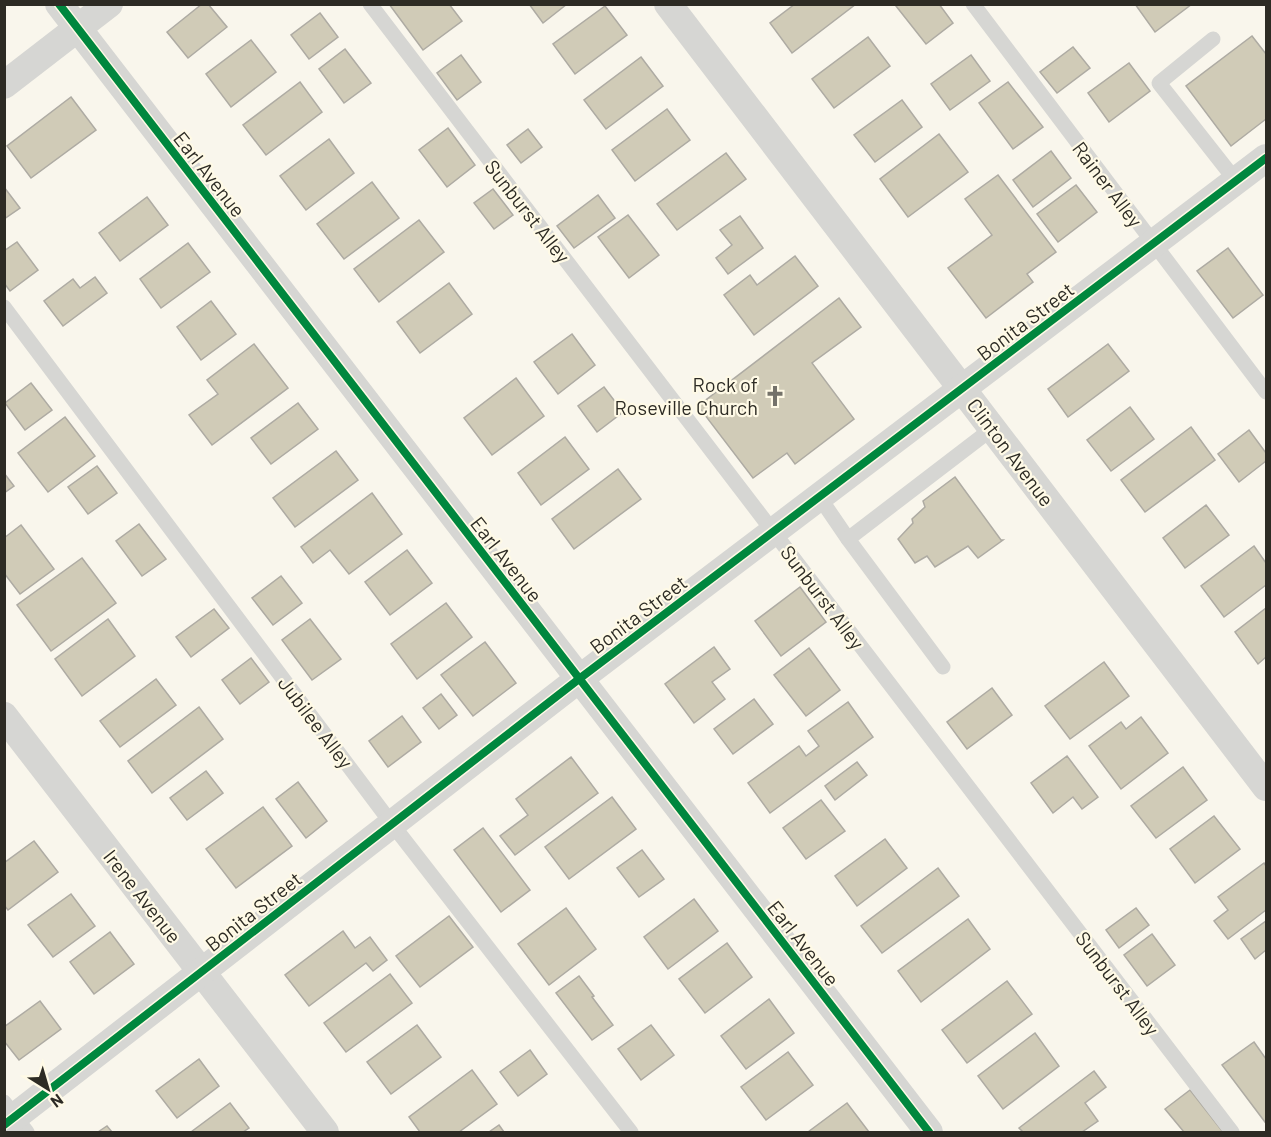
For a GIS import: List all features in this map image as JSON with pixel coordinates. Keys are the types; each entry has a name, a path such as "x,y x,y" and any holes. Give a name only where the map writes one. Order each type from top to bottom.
{"street":[{"name":"Earl Avenue","path":"59,4 929,1132"},
{"path":"4,85 109,4"},
{"name":"Clinton Avenue","path":"668,4 1266,787"},
{"name":"Bonita Street","path":"13,1119 579,679 1266,158"},
{"name":"Irene Avenue","path":"4,716 325,1132"}],"lane":[{"name":"Sunburst Alley","path":"370,4 1232,1132"},
{"name":"Rainer Alley","path":"973,4 1266,392"},
{"path":"1213,39 1159,83 1236,181"},
{"name":"Jubilee Alley","path":"4,307 392,824 632,1132"},
{"path":"848,539 993,428"},
{"path":"820,498 943,667"}],"building":[{"path":"202,4 208,4 227,27 188,58 167,32"},
{"path":"389,4 449,4 462,21 423,50"},
{"path":"529,4 567,4 543,23"},
{"path":"795,4 856,4 792,53 770,23"},
{"path":"898,4 939,4 953,23 926,44 896,6"},
{"path":"1135,4 1192,4 1155,32"},
{"path":"605,6 627,35 575,74 553,44"},
{"path":"320,13 338,37 309,59 291,35"},
{"path":"1252,36 1266,54 1266,119 1231,146 1186,86"},
{"path":"868,37 890,66 834,108 812,79"},
{"path":"251,40 276,72 231,107 206,74"},
{"path":"1073,47 1090,68 1057,93 1040,72"},
{"path":"345,49 371,83 344,103 319,69"},
{"path":"461,55 481,82 457,100 437,73"},
{"path":"971,55 990,81 950,110 931,84"},
{"path":"641,57 663,86 606,129 584,100"},
{"path":"1129,63 1150,91 1109,122 1088,93"},
{"path":"300,82 322,112 266,155 243,125"},
{"path":"1008,82 1043,127 1013,149 979,103"},
{"path":"71,97 96,130 31,178 7,146"},
{"path":"902,100 922,127 875,162 854,135"},
{"path":"667,109 690,140 635,181 612,150"},
{"path":"448,128 475,165 447,187 419,150"},
{"path":"528,129 542,147 521,163 507,145"},
{"path":"939,134 968,172 908,217 880,179"},
{"path":"329,139 354,173 306,210 280,176"},
{"path":"1051,151 1071,178 1033,207 1013,180"},
{"path":"726,153 746,179 677,230 657,204"},
{"path":"998,175 1056,252 1027,274 1033,282 986,318 948,268 992,235 965,199"},
{"path":"372,182 399,218 344,259 317,224"},
{"path":"1076,185 1097,212 1058,242 1037,214"},
{"path":"4,187 20,208 4,219"},
{"path":"493,189 513,215 494,229 474,203"},
{"path":"598,195 615,218 574,248 557,226"},
{"path":"147,197 168,225 120,261 99,233"},
{"path":"628,215 659,255 629,278 598,237"},
{"path":"740,216 763,248 728,274 716,258 732,245 720,230"},
{"path":"419,220 444,252 379,302 354,269"},
{"path":"17,242 38,270 10,291 4,283 4,251"},
{"path":"188,243 210,272 161,308 140,279"},
{"path":"1228,248 1263,295 1233,318 1197,271"},
{"path":"795,256 818,286 754,335 724,295 750,275 757,285"},
{"path":"95,277 107,293 63,326 44,301 73,279 80,288"},
{"path":"449,283 472,314 420,353 397,322"},
{"path":"839,298 861,327 812,363 854,419 795,464 787,453 753,478 698,406"},
{"path":"211,301 236,334 201,360 177,327"},
{"path":"572,334 595,365 558,394 534,362"},
{"path":"254,344 288,388 212,445 189,415 218,394 207,380"},
{"path":"1108,344 1129,371 1068,417 1048,389"},
{"path":"516,378 544,416 492,455 464,418"},
{"path":"31,383 52,410 25,430 5,403"},
{"path":"604,387 623,412 597,432 578,406"},
{"path":"298,403 318,429 271,464 251,438"},
{"path":"1130,407 1154,439 1111,471 1087,440"},
{"path":"65,417 95,456 48,492 18,453"},
{"path":"1191,427 1215,460 1145,512 1121,480"},
{"path":"1249,430 1266,453 1266,461 1239,482 1218,454"},
{"path":"565,437 589,469 541,505 518,473"},
{"path":"336,451 358,480 295,527 273,498"},
{"path":"97,466 117,493 88,514 68,487"},
{"path":"618,469 641,499 574,549 552,519"},
{"path":"4,473 14,486 4,493"},
{"path":"955,477 1003,540 978,558 968,546 935,567 927,556 915,563 898,539 913,523 912,519 925,507 923,501"},
{"path":"372,493 402,534 349,574 330,550 313,563 301,547"},
{"path":"1206,505 1229,535 1185,568 1163,538"},
{"path":"139,524 166,559 142,576 116,541"},
{"path":"21,525 54,569 20,594 4,573 4,538"},
{"path":"1254,546 1266,563 1266,585 1224,617 1201,586"},
{"path":"407,550 432,583 390,615 365,582"},
{"path":"82,558 116,603 51,651 17,605"},
{"path":"281,576 302,603 273,625 252,598"},
{"path":"800,587 826,622 781,656 755,621"},
{"path":"446,603 472,637 417,679 391,644"},
{"path":"1266,608 1266,657 1258,664 1235,632"},
{"path":"214,609 229,628 191,657 176,637"},
{"path":"108,619 135,656 82,696 55,659"},
{"path":"310,619 341,659 312,680 282,640"},
{"path":"485,642 516,683 473,716 441,675"},
{"path":"714,647 730,669 712,682 725,699 694,723 665,684"},
{"path":"809,648 840,690 806,716 774,675"},
{"path":"251,658 269,682 240,704 222,680"},
{"path":"1104,662 1129,696 1070,739 1045,706"},
{"path":"156,679 176,705 120,747 100,721"},
{"path":"992,688 1012,715 967,749 947,722"},
{"path":"441,694 457,715 439,729 423,708"},
{"path":"754,699 773,724 733,754 714,729"},
{"path":"848,702 873,737 770,813 748,783 799,746 806,756 819,746 808,731"},
{"path":"199,707 223,739 152,793 128,761"},
{"path":"402,716 421,742 388,767 369,741"},
{"path":"1141,717 1168,753 1121,789 1089,746 1121,722 1126,729"},
{"path":"1067,756 1098,797 1082,809 1073,797 1053,813 1031,783"},
{"path":"571,757 598,793 515,855 500,836 528,815 516,799"},
{"path":"857,762 867,775 835,800 825,786"},
{"path":"1183,767 1207,800 1156,838 1131,806"},
{"path":"206,771 223,793 187,820 170,798"},
{"path":"298,782 327,821 306,838 276,799"},
{"path":"612,797 636,829 569,879 545,847"},
{"path":"821,800 845,831 806,859 783,828"},
{"path":"263,807 292,846 236,888 206,849"},
{"path":"1214,816 1240,849 1195,883 1170,849"},
{"path":"483,828 530,890 501,912 454,850"},
{"path":"885,839 907,868 857,906 835,876"},
{"path":"34,841 58,872 8,910 4,905 4,863"},
{"path":"642,850 664,879 639,897 617,868"},
{"path":"1264,863 1266,866 1266,910 1228,939 1214,921 1228,910 1218,897"},
{"path":"938,868 959,896 882,953 861,926"},
{"path":"71,894 95,926 53,957 28,925"},
{"path":"694,899 718,931 668,969 644,937"},
{"path":"566,908 596,949 549,985 518,944"},
{"path":"1136,908 1149,925 1119,948 1106,930"},
{"path":"449,916 473,947 420,987 396,956"},
{"path":"968,919 990,949 921,1002 898,971"},
{"path":"1266,921 1266,950 1255,959 1241,939"},
{"path":"343,931 355,948 370,937 387,960 373,971 366,963 309,1006 285,975"},
{"path":"110,932 134,964 94,994 70,962"},
{"path":"1152,934 1175,965 1147,986 1124,955"},
{"path":"727,943 752,977 705,1013 679,979"},
{"path":"390,974 412,1003 346,1052 324,1023"},
{"path":"579,976 613,1025 592,1040 556,993"},
{"path":"1007,981 1032,1014 967,1063 942,1030"},
{"path":"769,999 794,1033 746,1069 721,1036"},
{"path":"40,1001 61,1029 19,1060 4,1041 4,1027"},
{"path":"417,1025 441,1057 391,1094 367,1062"},
{"path":"651,1025 674,1055 641,1080 618,1049"},
{"path":"1035,1033 1059,1066 1003,1109 978,1076"},
{"path":"1254,1042 1266,1059 1265,1122 1222,1065"},
{"path":"530,1050 547,1074 518,1096 500,1072"},
{"path":"788,1052 813,1085 766,1120 741,1087"},
{"path":"199,1059 219,1086 177,1118 156,1091"},
{"path":"472,1070 497,1104 459,1132 420,1132 409,1117"},
{"path":"1094,1071 1106,1087 1085,1103 1098,1121 1082,1132 1023,1132 1019,1128"},
{"path":"1190,1090 1223,1132 1184,1132 1165,1109"},
{"path":"230,1103 249,1128 243,1132 191,1132"},
{"path":"847,1103 869,1132 808,1132"},
{"path":"499,1125 504,1132 489,1132"},
{"path":"107,1126 112,1132 98,1132"}],"cycle path":[{"path":"59,4 929,1132"},
{"path":"4,1125 579,679 1266,158"}],"place":[{"name":"Rock of Roseville Church","path":"775,396"}]}
